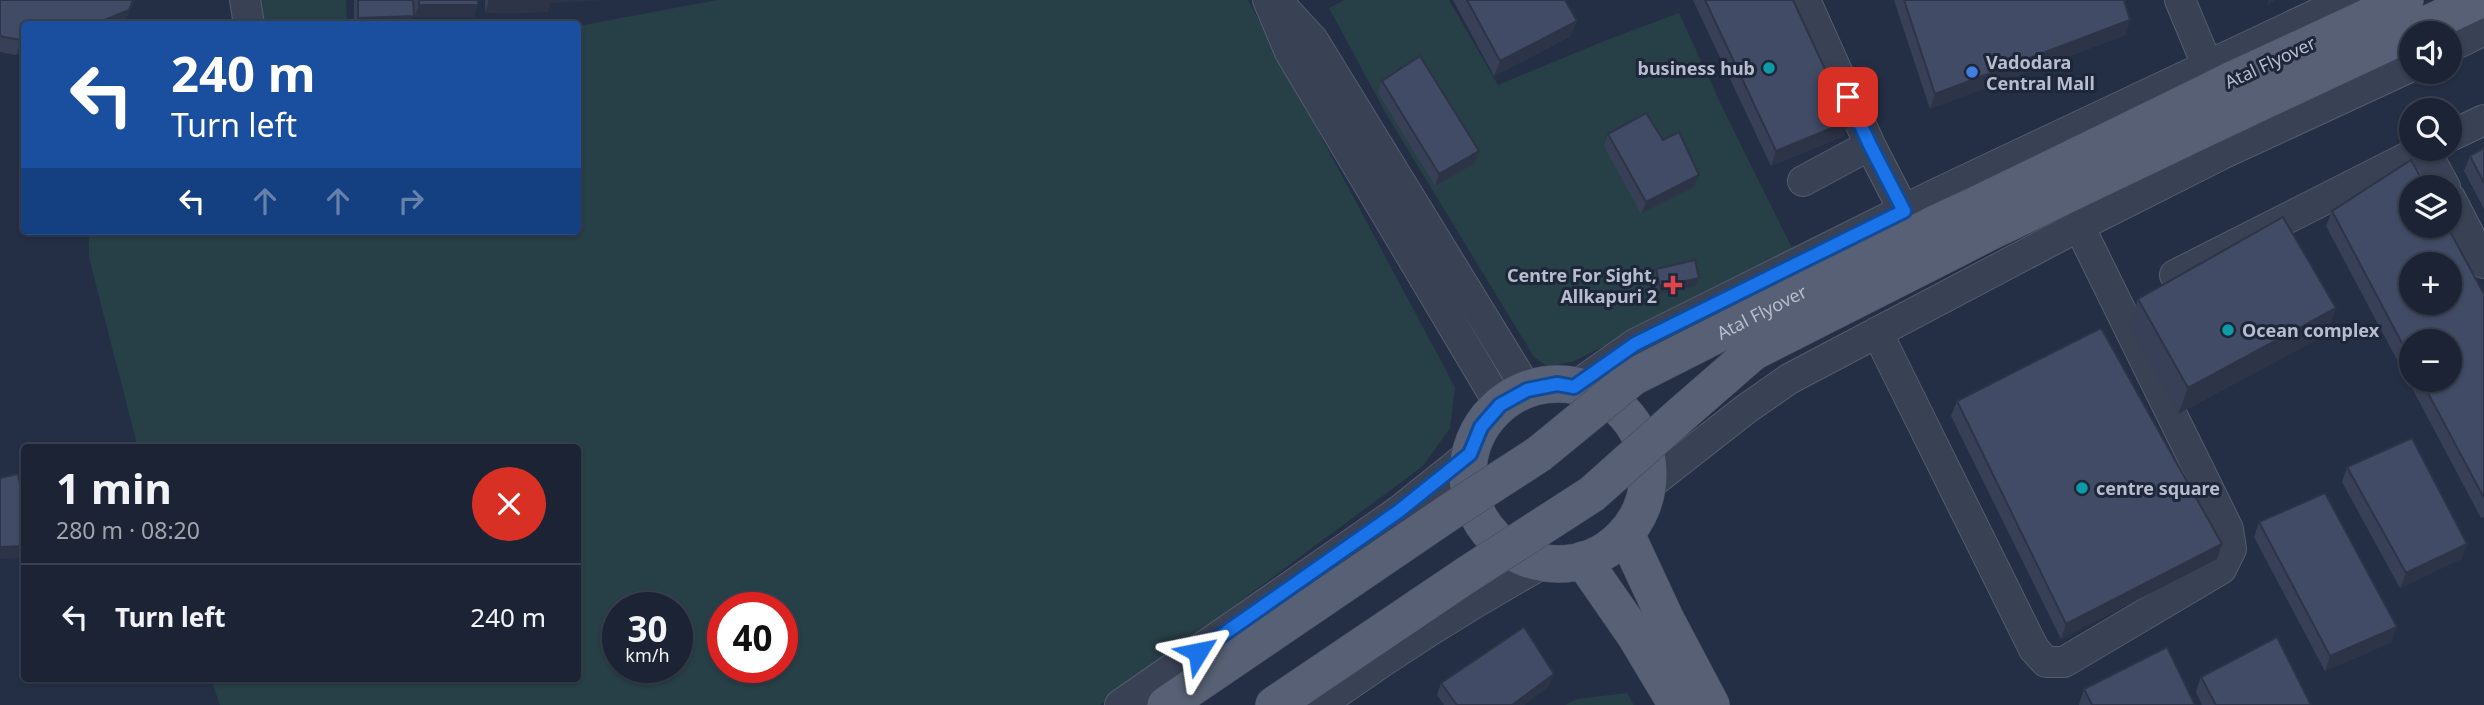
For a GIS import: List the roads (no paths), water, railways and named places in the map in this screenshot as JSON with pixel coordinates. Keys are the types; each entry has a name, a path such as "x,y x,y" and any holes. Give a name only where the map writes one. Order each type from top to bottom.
{"main road":[{"name":"Atal Flyover","path":"1166,705 1445,514 1539,454 1633,377 1917,233 2232,80 2405,0"},
{"name":"Atal Flyover","path":"1274,705 1592,494 1753,352 2048,203 2479,0"},
{"path":"1557,384 1587,389 1615,403 1635,426 1647,454 1649,485 1640,514 1626,534 1600,555 1572,564 1542,564 1514,554 1492,536 1475,511 1468,483 1470,454 1481,427 1513,397 1557,384"},
{"path":"1626,534 1666,620 1712,705"},
{"path":"1583,561 1635,635 1677,705"}],"street":[{"path":"245,0 248,21"},
{"path":"1268,0 1290,52 1513,397"},
{"path":"1275,0 1313,40 1513,397"},
{"path":"1805,0 1870,145 1904,211"},
{"path":"2180,0 2206,67 2246,143"},
{"path":"1574,387 1635,344 1938,194 2347,0"},
{"path":"2462,41 2484,30"},
{"path":"1649,485 1789,379 2078,226 2246,143 2399,72"},
{"path":"2462,130 2484,120"},
{"path":"1803,181 1870,145"},
{"path":"2175,275 2400,161"},
{"path":"1938,194 1997,267"},
{"path":"2462,221 2484,263"},
{"path":"1877,332 2034,649 2046,662 2064,662 2221,569 2231,549 2228,529 2078,226"},
{"path":"1120,705 1399,511 1470,454"},
{"path":"1320,705 1357,678 1489,594 1542,564"}],"place":[{"name":"business hub","path":"1769,68"},
{"name":"Vadodara Central Mall","path":"1972,72"},
{"name":"Centre For Sight, Allkapuri 2","path":"1673,285"},
{"name":"Ocean complex","path":"2228,330"},
{"name":"centre square","path":"2082,488"}]}
